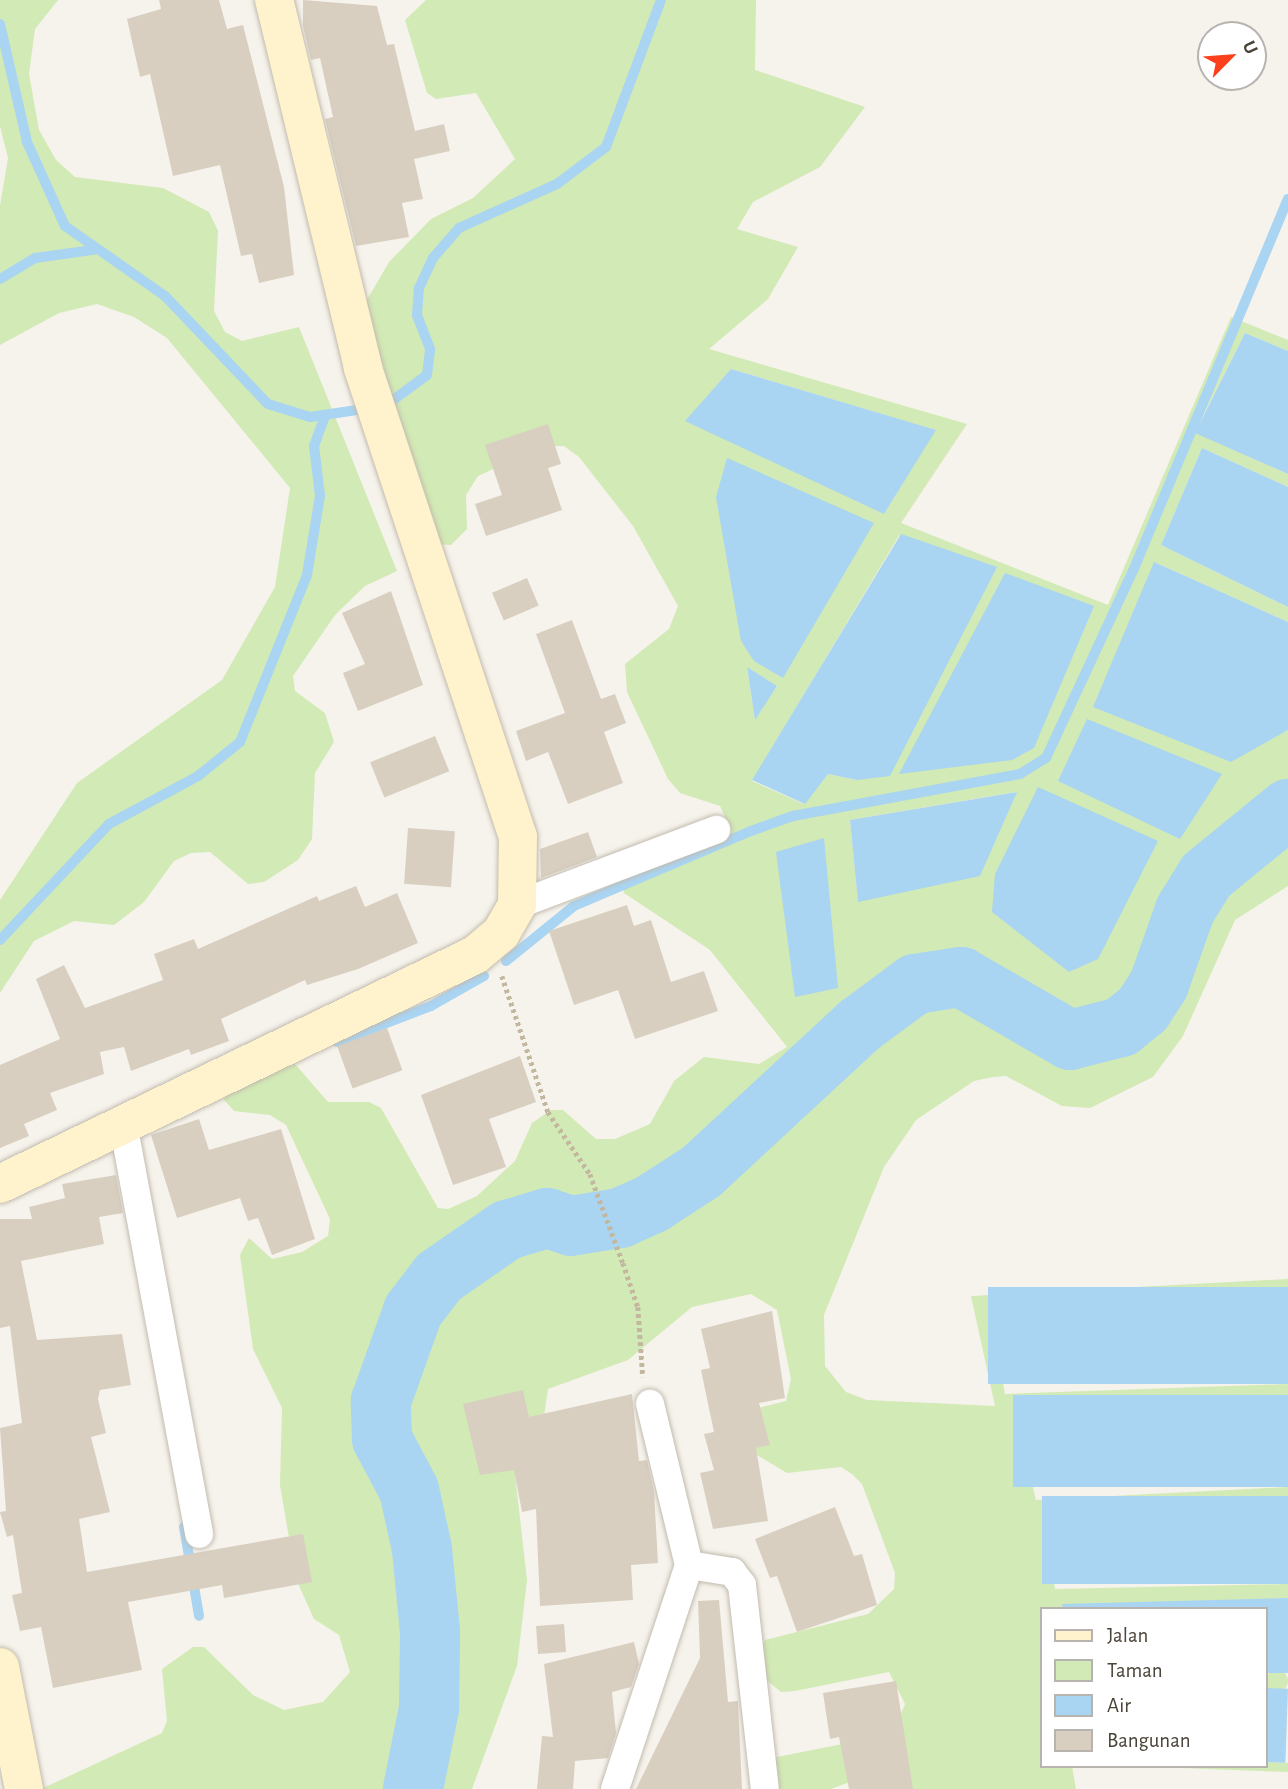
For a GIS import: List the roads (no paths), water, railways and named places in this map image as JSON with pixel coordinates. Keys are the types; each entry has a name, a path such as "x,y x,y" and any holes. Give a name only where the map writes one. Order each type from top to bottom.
{"street":[{"path":"274,0 324,221 370,386 518,837 517,905"},
{"path":"0,1184 475,955 490,942 517,905 716,830"},
{"path":"123,1123 199,1534"},
{"path":"615,1789 689,1565 650,1404"},
{"path":"689,1565 732,1572 742,1585 765,1789"},
{"path":"2,1687 24,1789"}],"water":[{"path":"1245,333 1288,351 1288,474 1195,433"},
{"path":"731,369 936,430 884,514 685,421"},
{"path":"1202,448 1288,487 1288,607 1161,545"},
{"path":"727,458 874,523 783,678 754,661 741,641 716,497"},
{"path":"901,534 997,567 890,776 857,780 828,774 805,804 752,780"},
{"path":"1154,562 1288,622 1288,730 1231,762 1093,707"},
{"path":"1005,573 1094,606 1034,748 1012,760 899,774"},
{"path":"747,667 777,686 755,720"},
{"path":"1087,719 1222,774 1180,839 1058,781"},
{"path":"1038,787 1158,841 1098,959 1069,972 992,912 995,874"},
{"path":"1017,792 980,876 858,902 850,820"},
{"path":"824,838 838,988 795,997 776,852"},
{"path":"988,1287 1288,1287 1288,1384 988,1384"},
{"path":"1013,1395 1288,1395 1288,1487 1013,1487"},
{"path":"1042,1496 1288,1496 1288,1584 1042,1584"},
{"path":"1288,1598 1288,1673 1267,1673 1267,1607 1063,1607 1062,1604"},
{"path":"1267,1688 1288,1689 1285,1763 1267,1762"}],"waterway":[{"path":"385,406 427,375 430,349 417,315 419,288 433,258 459,228 557,184 606,147 661,0"},
{"path":"0,24 27,142 65,226 165,296 268,404 310,417 370,408"},
{"path":"506,961 574,906 751,831 793,816 1020,774 1046,758 1133,571 1288,199"},
{"path":"0,279 35,258 93,250"},
{"path":"0,940 109,824 198,776 240,742 307,575 320,496 314,446 325,415"},
{"path":"413,1789 429,1708 430,1632 422,1549 409,1490 382,1439 381,1401 413,1311 439,1277 507,1230 547,1218 571,1226 620,1218 653,1203 702,1171 861,1024 915,984 961,977 1070,1040 1121,1027 1143,1009 1159,984 1185,910 1206,876 1288,809"},
{"path":"337,1042 431,1006 484,976"},
{"path":"184,1527 199,1616"}]}
